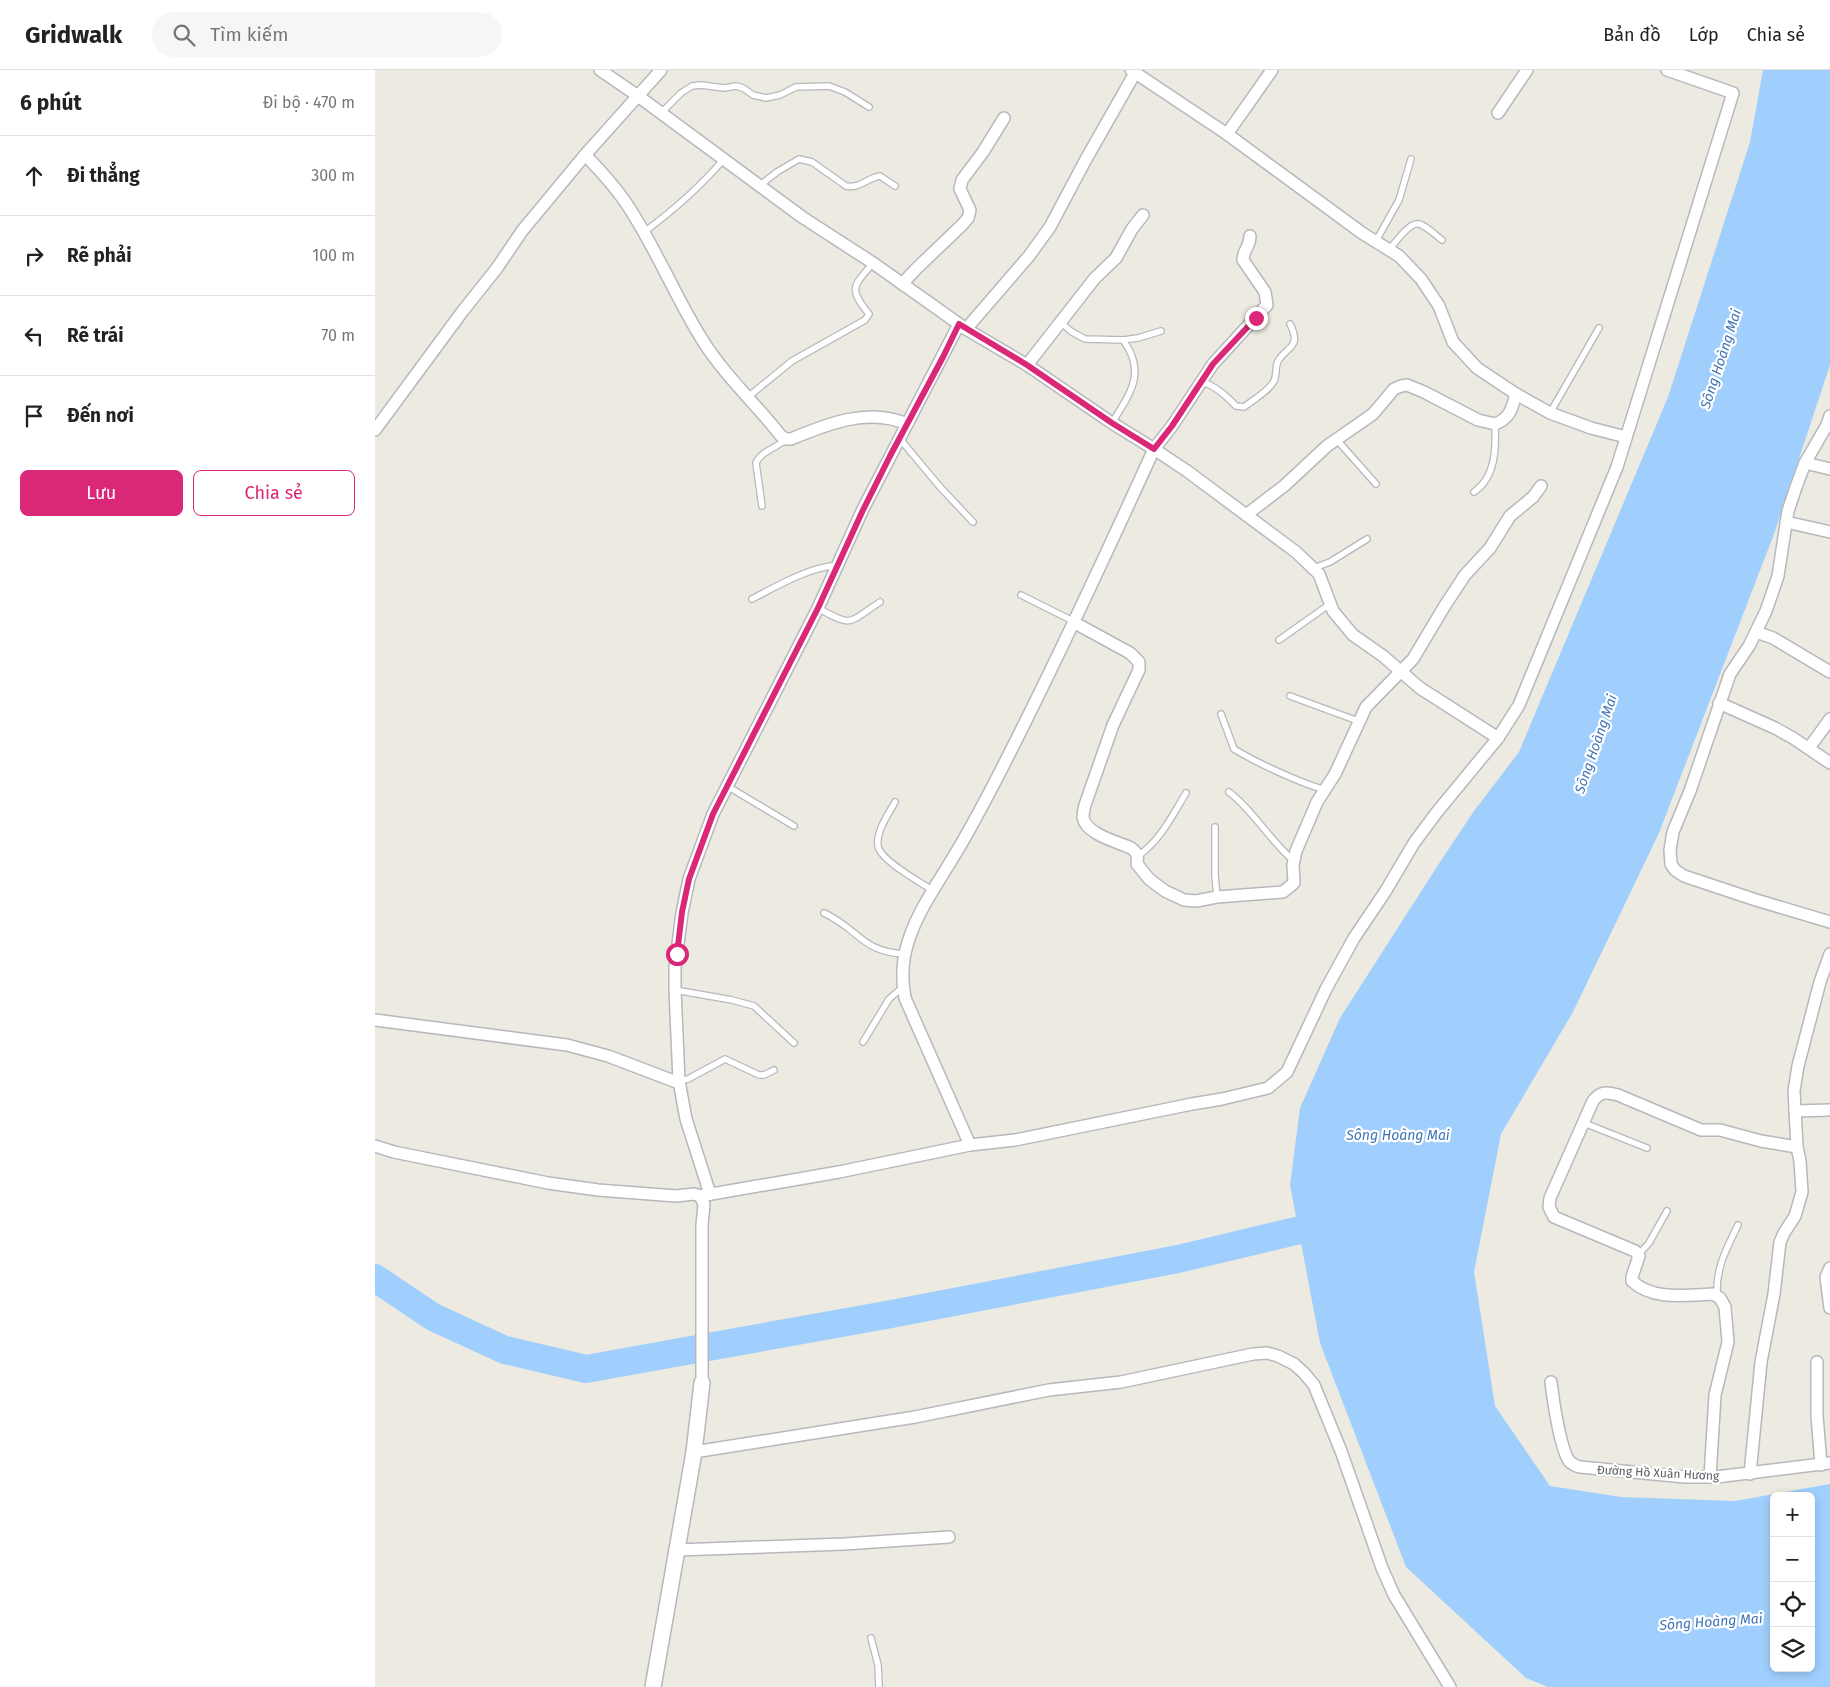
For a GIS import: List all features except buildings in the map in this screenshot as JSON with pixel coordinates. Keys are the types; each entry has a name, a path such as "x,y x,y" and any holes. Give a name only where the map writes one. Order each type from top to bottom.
{"street":[{"path":"600,70 838,242 873,263 963,326 1027,365 1154,449 1246,515 1314,568 1322,579 1337,616 1353,635 1421,688 1498,738"},
{"path":"375,430 523,231 585,155 661,70"},
{"path":"1227,134 1272,70"},
{"path":"1498,113 1527,70"},
{"path":"375,1146 395,1152 548,1183 598,1190 676,1196 705,1195 839,1172 970,1145 1015,1140 1222,1099 1268,1088 1287,1072 1325,989 1354,938 1414,844 1437,812 1498,738 1519,705 1617,467 1733,93 1667,70"},
{"path":"653,1687 694,1452 702,1383 702,1225 705,1195 679,1082 675,990 678,942 689,879 713,814 818,608 863,510 899,438 943,357 963,326 1029,256 1050,226 1085,161 1138,73 1227,134 1413,268 1439,306 1450,337 1457,348 1477,368 1516,394 1550,413 1591,428 1626,437"},
{"path":"902,284 968,218 970,210 960,189 962,180 983,152 1003,118"},
{"path":"585,155 619,193 644,232 671,286 717,362 786,439 791,439 841,421 871,417 886,416 907,424"},
{"path":"1027,365 1095,278 1116,258 1132,229 1143,215"},
{"path":"970,1145 952,1100 905,998 902,968 909,938 932,890 954,856 997,778 1075,622 1154,449 1172,426 1221,353 1267,305 1265,292 1243,260 1243,256 1250,243 1250,236"},
{"path":"1246,515 1283,486 1327,446 1373,414 1394,389 1407,385 1479,420 1495,424 1506,418 1511,411 1516,394"},
{"path":"1830,416 1827,425 1805,463 1793,495 1786,522 1778,576 1767,611 1730,674 1696,775 1673,832 1670,850 1671,864 1675,870 1690,878 1830,922"},
{"path":"1805,463 1830,469"},
{"path":"1075,622 1130,653 1139,662 1139,670 1113,725 1085,805 1083,816 1089,830 1136,851 1138,856 1137,864 1140,870 1165,891 1184,900 1283,892 1294,883 1296,851 1317,802 1335,774 1358,721 1366,708 1413,658 1465,575 1490,548 1510,516 1533,497 1541,486"},
{"path":"1786,522 1830,532"},
{"path":"1756,632 1773,638 1830,672"},
{"path":"1719,703 1775,728 1830,763"},
{"path":"1809,748 1830,719"},
{"path":"1749,1474 1761,1362 1774,1294 1780,1242 1795,1216 1802,1192 1794,1091 1798,1066 1820,982 1830,954"},
{"path":"375,1020 567,1045 608,1056 679,1082"},
{"path":"1710,1477 1715,1395 1728,1342 1723,1302 1717,1295 1675,1295 1653,1293 1644,1290 1632,1281 1639,1254 1554,1217 1549,1207 1550,1198 1593,1101 1598,1095 1605,1092 1618,1095 1701,1130 1720,1130 1761,1141 1797,1147"},
{"path":"1795,1111 1830,1110"},
{"path":"1830,1268 1826,1276 1830,1308"},
{"path":"694,1452 915,1417 1049,1390 1121,1382 1253,1354 1267,1353 1278,1356 1294,1364 1305,1373 1314,1385 1341,1451 1382,1568 1394,1595 1451,1687"},
{"path":"1817,1362 1817,1416 1825,1464"},
{"name":"Đường Hồ Xuân Hương","path":"1551,1382 1555,1409 1569,1462 1588,1469 1710,1477 1825,1464"},
{"path":"677,1550 844,1544 949,1537"}],"lane":[{"path":"661,114 681,93 692,86 701,85 724,88 736,86 743,88 753,95 766,98 796,87 829,86 845,92 869,107"},
{"path":"644,232 671,213 698,189 724,159"},
{"path":"759,186 777,172 799,159 812,162 846,186 853,188 872,177 880,176 895,186"},
{"path":"1375,242 1399,200 1411,159"},
{"path":"1389,250 1408,228 1414,224 1419,224 1441,240"},
{"path":"748,397 792,361 865,320 869,314 855,295 855,288 873,263"},
{"path":"1061,322 1085,339 1123,340 1161,331"},
{"path":"1202,382 1210,384 1222,392 1236,406 1244,407 1273,383 1278,362 1290,349 1294,341 1295,334 1290,324"},
{"path":"1550,413 1599,328"},
{"path":"1112,423 1129,394 1136,372 1130,350 1123,340"},
{"path":"1474,492 1488,478 1496,441 1495,424"},
{"path":"899,438 940,487 961,507 973,522"},
{"path":"762,506 756,463 761,456 786,439"},
{"path":"1337,440 1377,484"},
{"path":"1314,568 1330,562 1367,539"},
{"path":"752,599 821,566 838,565"},
{"path":"1021,595 1075,622"},
{"path":"818,608 838,619 846,621 853,620 880,602"},
{"path":"1279,640 1331,604"},
{"path":"1291,696 1358,721"},
{"path":"1221,714 1234,748 1265,765 1325,790"},
{"path":"727,786 794,826"},
{"path":"1229,792 1250,811 1268,836 1294,861"},
{"path":"1138,856 1158,837 1186,793"},
{"path":"895,802 880,830 878,846 882,854 893,864 932,890"},
{"path":"1215,827 1217,897"},
{"path":"824,913 836,918 868,945 890,953 905,954"},
{"path":"863,1042 889,999 903,987"},
{"path":"675,990 732,1000 754,1006 794,1043"},
{"path":"679,1082 725,1059 759,1075 764,1075 774,1070"},
{"path":"1583,1123 1647,1148"},
{"path":"1639,1254 1649,1243 1667,1211"},
{"path":"1717,1295 1719,1270 1738,1226"},
{"path":"871,1638 878,1665 879,1687"}],"water":[{"name":"Sông Hoàng Mai","path":"1763,70 1830,70 1830,365 1774,534 1659,833 1573,1012 1501,1134 1474,1272 1495,1406 1550,1486 1621,1497 1735,1501 1770,1495 1770,1672 1815,1672 1815,1492 1785,1492 1830,1484 1830,1687 1548,1687 1526,1678 1406,1567 1320,1343 1290,1185 1300,1108 1340,1018 1474,811 1519,752 1668,397 1750,142"}],"waterway":[{"path":"375,1278 433,1317 505,1350 586,1369 886,1315 1178,1259 1334,1222"}],"route":[{"path":"677,954 682,912 689,879 713,814 818,608 863,510 899,438 959,324 1027,365 1154,449 1172,426 1221,353 1256,318"}]}
